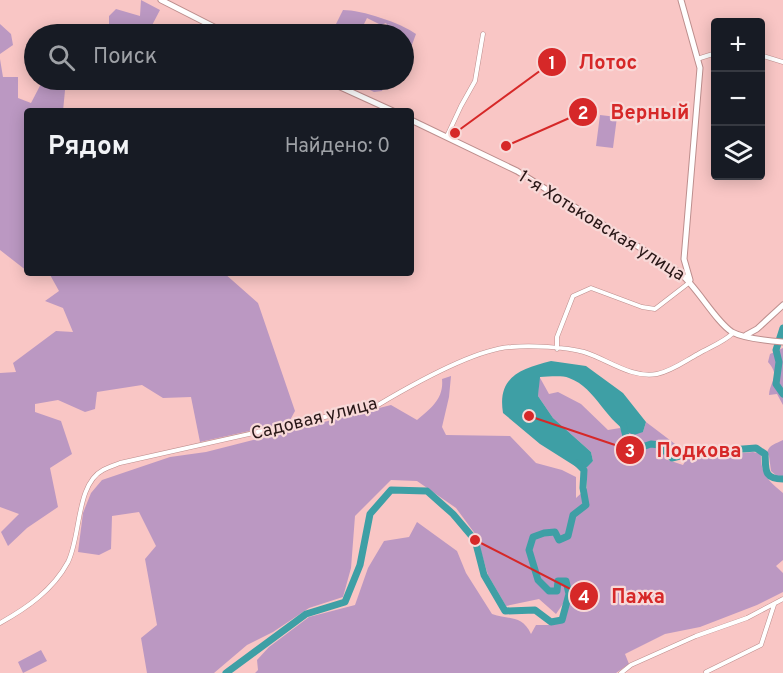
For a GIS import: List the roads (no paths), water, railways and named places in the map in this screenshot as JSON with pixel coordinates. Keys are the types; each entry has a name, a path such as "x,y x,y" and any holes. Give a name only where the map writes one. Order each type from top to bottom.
{"main road":[{"path":"160,0 208,24"},
{"path":"681,0 700,68 684,259 691,282"},
{"path":"347,90 386,108"},
{"name":"1-я Хотьковская улица","path":"414,121 517,171 679,272 691,282 733,333"},
{"path":"744,336 760,326 783,305"},
{"path":"760,326 761,333 771,341"},
{"path":"733,333 783,342"}],"street":[{"path":"447,136 476,81 483,34"},
{"path":"698,59 711,55"},
{"path":"765,57 783,62"},
{"path":"557,349 557,337 573,296 591,288 642,307 655,309 691,282"},
{"name":"Садовая улица","path":"0,623 30,605 55,582 68,561 75,540 85,492 91,480 102,470 120,463 378,405 408,387 494,350 520,346 583,352 639,374 656,374 673,368 733,333"},
{"path":"621,673 632,665 696,636 747,618 783,599"},
{"path":"706,672 761,645 774,604"}],"water":[{"path":"551,361 586,366 623,393 646,422 643,432 634,435 624,430 579,383 566,377 540,377 538,396 553,418 591,452 593,461 584,470 540,444 503,413 502,400 508,382 514,376 530,367"}],"waterway":[{"path":"783,328 776,350 779,362 776,384 783,394"},
{"path":"623,424 630,445 636,449 651,444 659,445 672,458 692,453 756,448 765,454 766,469 769,475 783,479"},
{"path":"226,673 306,614 345,602 360,565 370,514 391,490 427,491 453,514 475,540 484,575 505,611 535,610 551,622 562,620 569,594 566,581 558,581 557,591 549,591 538,580 529,550 533,537 544,533 555,532 559,540 568,536 573,515 586,505 583,488 584,470 577,463"}],"place":[{"name":"Лотос","path":"455,133"},
{"name":"Верный","path":"506,146"},
{"name":"Подкова","path":"529,416"},
{"name":"Пажа","path":"475,540"}]}
